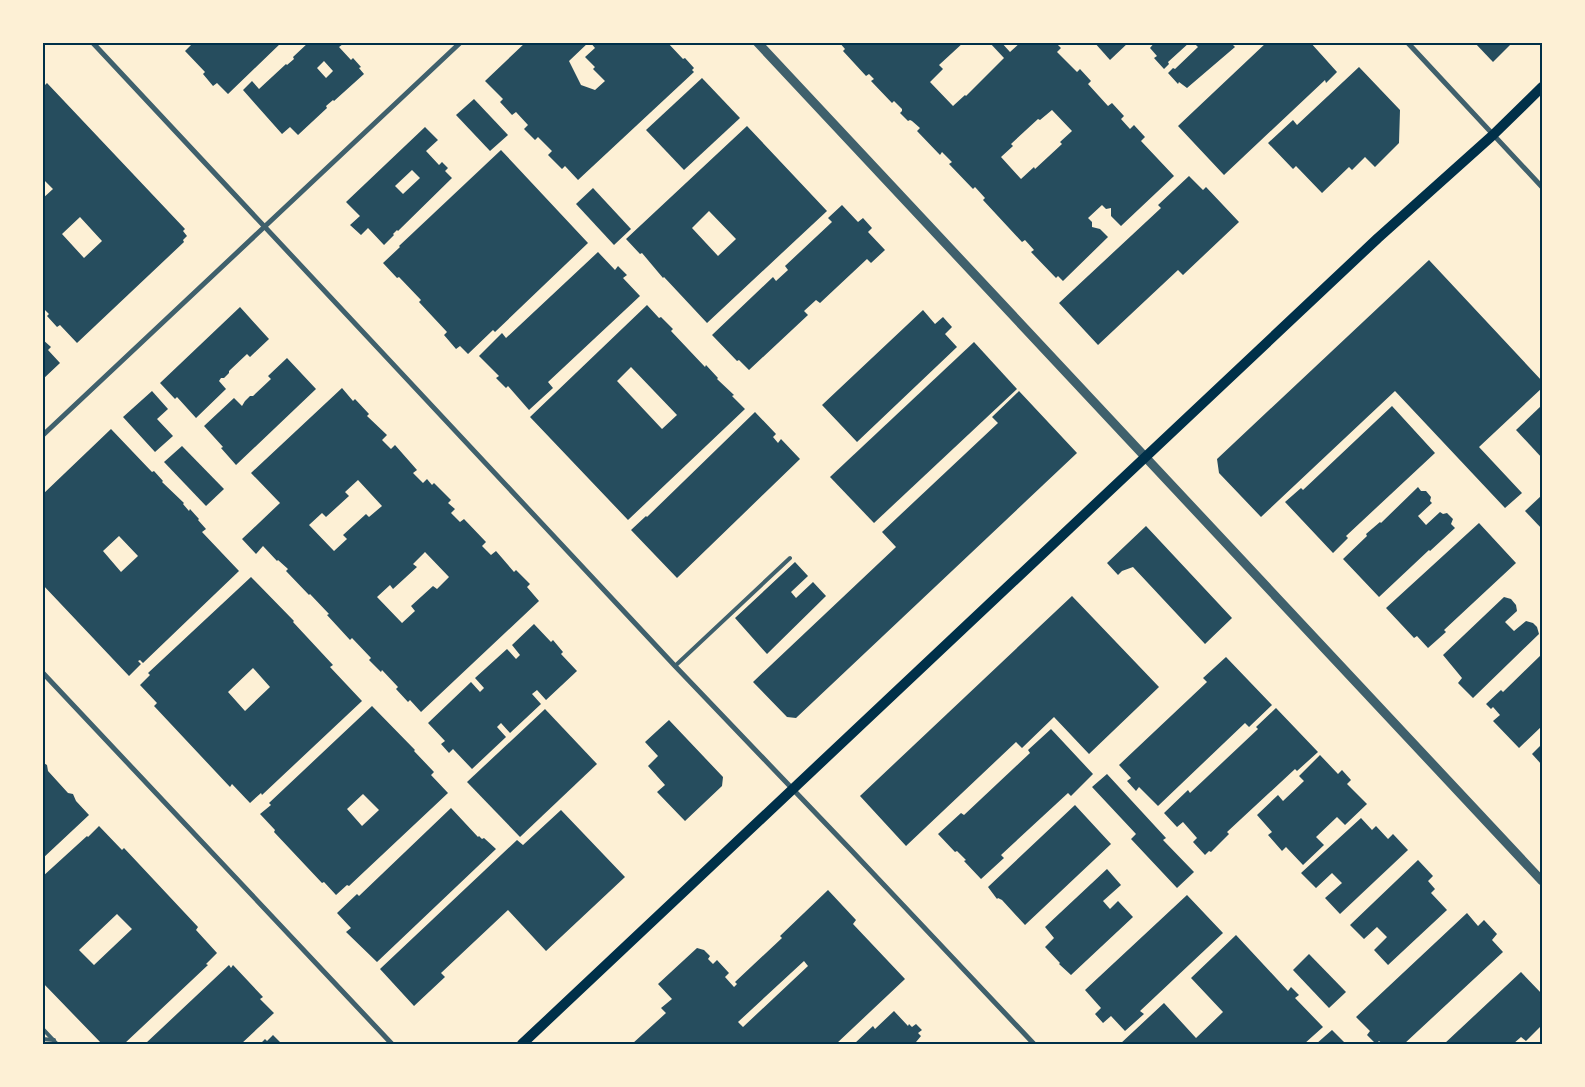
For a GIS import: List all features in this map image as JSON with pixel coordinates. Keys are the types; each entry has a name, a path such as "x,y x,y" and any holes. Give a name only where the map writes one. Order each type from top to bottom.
{"main road":[{"path":"522,1044 794,790 1378,238 1493,135 1542,87"}],"street":[{"path":"92,42 675,666 1034,1044"},
{"path":"42,436 461,42"},
{"path":"757,42 1542,881"},
{"path":"1407,42 1542,187"},
{"path":"42,672 392,1044"}],"lane":[{"path":"675,666 790,558"},
{"path":"42,1028 57,1044"},
{"path":"42,1039 54,1040"}],"building":[{"path":"194,42 282,42 228,94 217,83 213,86 203,74 205,72 185,51"},
{"path":"309,42 341,42 343,44 339,47 351,60 353,58 364,74 326,106 327,108 298,135 290,127 282,134 243,90 252,81 259,89 294,59 293,57","holes":["324,61 333,71 326,78 317,68"]},
{"path":"526,42 589,42 569,61 581,85 595,90 605,81 593,69 595,67 585,57 595,48 590,42 667,42 694,68 692,70 694,72 578,180 565,166 562,169 548,155 552,151 538,137 535,140 524,129 528,125 516,112 512,115 500,102 503,99 485,81"},
{"path":"839,42 893,42 895,45 898,42 964,42 939,65 943,69 930,82 953,106 966,96 1004,58 989,42 1001,42 1010,52 1021,42 1055,42 1061,48 1057,52 1077,72 1080,69 1091,81 1088,84 1108,106 1112,103 1124,116 1121,119 1130,129 1134,125 1145,137 1141,141 1174,176 1121,226 1111,216 1111,208 1106,209 1102,205 1088,218 1092,222 1092,227 1100,229 1108,237 1063,281 1058,276 1056,278 1031,252 1034,250 1025,240 1022,242 983,200 985,198 975,187 973,189 949,164 952,162 942,152 940,155 917,131 920,128 912,121 908,121 900,113 902,109 894,101 892,103 871,81 874,79 869,74 866,76 843,51 845,49","holes":["1052,110 1072,131 1060,142 1062,144 1021,179 1001,157 1013,146 1011,144 1038,119 1040,120"]},
{"path":"1094,42 1129,42 1110,60"},
{"path":"1155,42 1190,42 1168,62 1169,64 1164,69 1154,58 1157,56 1150,48"},
{"path":"1193,42 1236,42 1233,45 1235,47 1187,88 1179,82 1178,84 1168,73 1173,68 1175,69 1198,47"},
{"path":"1267,42 1310,42 1337,72 1326,83 1325,80 1224,175 1178,126"},
{"path":"1474,42 1513,42 1493,62"},
{"path":"1359,67 1400,110 1399,143 1375,167 1365,157 1352,170 1349,167 1322,193 1296,166 1293,169 1268,143 1293,120 1297,125"},
{"path":"702,78 740,118 684,170 646,130"},
{"path":"42,82 45,85 47,83 185,229 183,231 187,236 183,240 184,242 77,343 60,325 57,327 42,307 42,199 53,189 42,178","holes":["80,217 102,241 84,258 62,234"]},
{"path":"474,99 508,135 490,151 456,115"},
{"path":"747,126 827,211 707,323 663,278 642,253 640,254 626,239","holes":["709,211 736,239 718,256 692,228"]},
{"path":"425,127 438,140 426,151 439,165 442,162 448,168 445,171 452,178 397,230 384,245 368,228 361,235 350,225 360,216 346,202","holes":["412,170 420,178 403,194 395,186"]},
{"path":"501,150 588,243 495,332 493,330 468,354 460,346 456,349 444,335 447,332 419,302 421,300 383,263"},
{"path":"1189,176 1203,190 1206,187 1239,222 1183,275 1178,270 1098,345 1059,303 1161,208 1158,205"},
{"path":"593,188 631,229 614,245 576,204"},
{"path":"842,205 858,222 863,218 872,228 868,232 885,250 871,263 867,259 820,303 816,300 804,311 808,315 749,370 739,360 737,361 712,335 773,277 776,281 788,270 785,266 832,222 828,218"},
{"path":"598,252 615,270 618,266 627,275 623,278 640,296 548,382 553,388 529,410 508,386 506,388 496,378 499,376 479,356 502,333 506,338"},
{"path":"1429,260 1542,381 1542,388 1479,447 1522,493 1505,508 1395,391 1261,517 1219,473 1217,459"},
{"path":"647,305 673,329 671,331 705,367 706,365 745,409 628,520 530,417","holes":["631,367 677,415 662,429 617,381"]},
{"path":"240,307 269,339 250,357 247,354 224,378 221,378 219,381 226,389 196,418 177,397 175,399 160,383"},
{"path":"923,310 935,324 943,317 952,327 945,334 957,347 857,442 822,405"},
{"path":"42,339 51,347 48,350 60,363 42,380"},
{"path":"974,342 1017,389 874,523 830,477"},
{"path":"287,358 316,389 236,465 204,426 234,398 242,406 250,396 253,396 271,379 268,376"},
{"path":"342,388 353,401 355,399 369,414 367,416 387,435 382,440 391,449 395,445 417,470 413,473 423,483 427,479 432,485 434,483 451,500 448,503 455,509 451,513 460,522 464,519 486,542 482,546 491,555 496,551 514,572 516,570 530,584 527,587 539,601 421,712 410,700 408,702 396,689 398,687 382,670 381,672 369,660 371,658 352,638 350,640 327,615 329,614 286,571 288,569 277,561 263,546 256,554 242,539 280,503 251,473","holes":["358,480 382,506 369,517 366,514 343,535 347,539 334,551 309,525 322,513 326,517 349,496 345,492","425,552 449,577 437,589 433,586 411,606 415,611 402,623 377,597 390,585 393,589 417,567 413,564"]},
{"path":"152,391 168,409 157,419 173,436 155,452 123,417"},
{"path":"1019,391 1077,453 796,718 787,717 753,682 896,547 882,532 998,423 992,417"},
{"path":"1542,405 1542,458 1516,430"},
{"path":"1392,406 1435,453 1346,536 1348,538 1333,553 1285,502 1301,488 1303,490"},
{"path":"755,412 776,434 773,437 778,443 781,439 800,459 677,578 631,530 647,517"},
{"path":"111,429 152,472 154,471 162,482 184,503 189,511 190,509 206,529 202,532 239,571 143,663 140,660 138,661 141,664 129,676 42,584 42,495","holes":["119,536 138,556 121,572 103,551"]},
{"path":"182,446 224,489 206,506 164,462"},
{"path":"1418,487 1421,491 1426,491 1431,497 1430,501 1432,503 1418,516 1426,525 1440,512 1443,514 1447,513 1453,519 1451,524 1455,528 1379,597 1343,559 1367,536 1366,534 1381,523"},
{"path":"1542,495 1542,529 1525,511"},
{"path":"1479,523 1516,563 1444,630 1446,632 1428,648 1417,636 1414,638 1386,608"},
{"path":"1146,526 1232,618 1205,644 1133,567 1122,571 1118,575 1107,563"},
{"path":"795,562 808,576 791,592 796,598 813,582 826,596 767,654 735,618"},
{"path":"251,577 294,621 333,665 330,667 362,701 262,795 261,793 250,803 232,784 230,787 154,706 157,703 140,685 150,675 148,673","holes":["253,668 270,687 245,711 228,692"]},
{"path":"1072,596 1159,687 1089,754 1054,717 1022,748 1016,742 906,846 860,796"},
{"path":"1504,597 1511,599 1516,605 1517,611 1505,622 1514,631 1526,621 1533,623 1537,627 1539,634 1473,698 1458,683 1462,678 1443,655"},
{"path":"534,624 551,642 553,640 563,652 561,654 577,671 546,700 537,690 532,694 541,704 510,733 501,723 497,727 506,737 472,769 453,749 449,753 441,744 445,741 428,723 471,682 480,692 484,688 475,678 507,649 516,659 520,655 512,645"},
{"path":"1542,654 1542,726 1519,748 1493,721 1500,715 1493,707 1491,709 1486,704 1501,690 1503,692"},
{"path":"1226,657 1272,705 1249,727 1245,723 1158,806 1139,787 1136,791 1127,781 1131,778 1119,765 1207,682 1203,678"},
{"path":"372,706 415,750 434,772 431,775 448,793 349,886 347,885 336,895 324,882 322,883 274,832 275,830 260,814 271,805 269,803","holes":["363,794 379,810 362,826 347,809"]},
{"path":"1276,708 1318,752 1297,771 1295,769 1227,832 1229,834 1211,852 1209,851 1205,855 1193,842 1197,838 1183,822 1177,827 1164,813 1188,790 1190,793 1258,729 1256,727"},
{"path":"545,709 597,764 520,837 467,782"},
{"path":"669,720 723,777 722,786 685,821 657,792 665,785 648,766 658,756 645,742"},
{"path":"1051,729 1093,774 1071,796 1068,793 1001,855 1004,858 981,879 964,861 966,860 957,851 955,852 938,834 961,813 964,815 1030,753 1028,750"},
{"path":"1542,744 1542,765 1532,754"},
{"path":"1320,755 1338,774 1342,770 1351,780 1347,784 1367,804 1345,825 1337,817 1316,837 1324,845 1303,865 1286,847 1282,851 1268,835 1272,832 1257,815 1278,795 1283,801 1304,781 1299,776"},
{"path":"42,762 47,765 48,771 68,793 73,794 76,801 89,815 42,859"},
{"path":"1107,774 1166,838 1163,840 1194,872 1177,888 1131,839 1136,834 1092,787"},
{"path":"1075,805 1111,844 1025,925 1002,900 997,899 988,887"},
{"path":"451,808 478,837 484,838 496,849 377,962 346,932 351,928 337,913 357,894 359,896"},
{"path":"561,810 625,877 546,951 508,910 441,973 445,977 414,1006 380,969 517,840 523,845"},
{"path":"1361,818 1372,830 1376,826 1388,839 1393,834 1408,850 1340,914 1325,898 1342,883 1332,873 1316,888 1301,873"},
{"path":"99,826 122,850 124,848 198,927 196,930 217,953 206,964 208,965 124,1044 102,1044 42,982 42,877","holes":["117,914 132,929 94,965 79,950"]},
{"path":"1418,860 1433,876 1428,881 1435,889 1431,893 1447,910 1388,965 1374,950 1387,937 1377,927 1364,939 1350,925"},
{"path":"1107,869 1121,885 1103,901 1110,909 1118,901 1133,917 1071,975 1045,947 1054,938 1045,927"},
{"path":"828,890 856,920 853,924 905,979 836,1044 632,1044 666,1013 661,1008 672,999 658,984 697,948 704,950 710,956 708,959 713,964 717,960 729,973 725,977 734,987 737,984 735,982 782,938 780,936","holes":["804,961 808,966 743,1027 738,1022"]},
{"path":"1187,895 1223,933 1140,1011 1144,1014 1125,1031 1111,1016 1103,1023 1095,1014 1101,1008 1085,990"},
{"path":"1467,913 1478,926 1484,920 1497,934 1492,940 1503,952 1404,1044 1383,1044 1379,1041 1376,1044 1367,1035 1370,1031 1356,1017"},
{"path":"1236,935 1288,991 1291,987 1299,995 1295,998 1323,1027 1304,1044 1120,1044 1164,1003 1196,1038 1223,1012 1191,978"},
{"path":"1309,954 1346,992 1329,1008 1293,970"},
{"path":"229,965 231,968 233,965 263,997 260,999 274,1013 241,1044 145,1044"},
{"path":"1521,972 1542,994 1542,1025 1526,1041 1521,1037 1513,1044 1444,1044"},
{"path":"894,1011 908,1026 909,1024 912,1027 916,1024 922,1030 918,1033 921,1036 916,1042 918,1044 854,1044 873,1026 875,1029"},
{"path":"1332,1030 1346,1044 1316,1044"},
{"path":"273,1035 282,1044 260,1044 265,1039 267,1041"}]}
